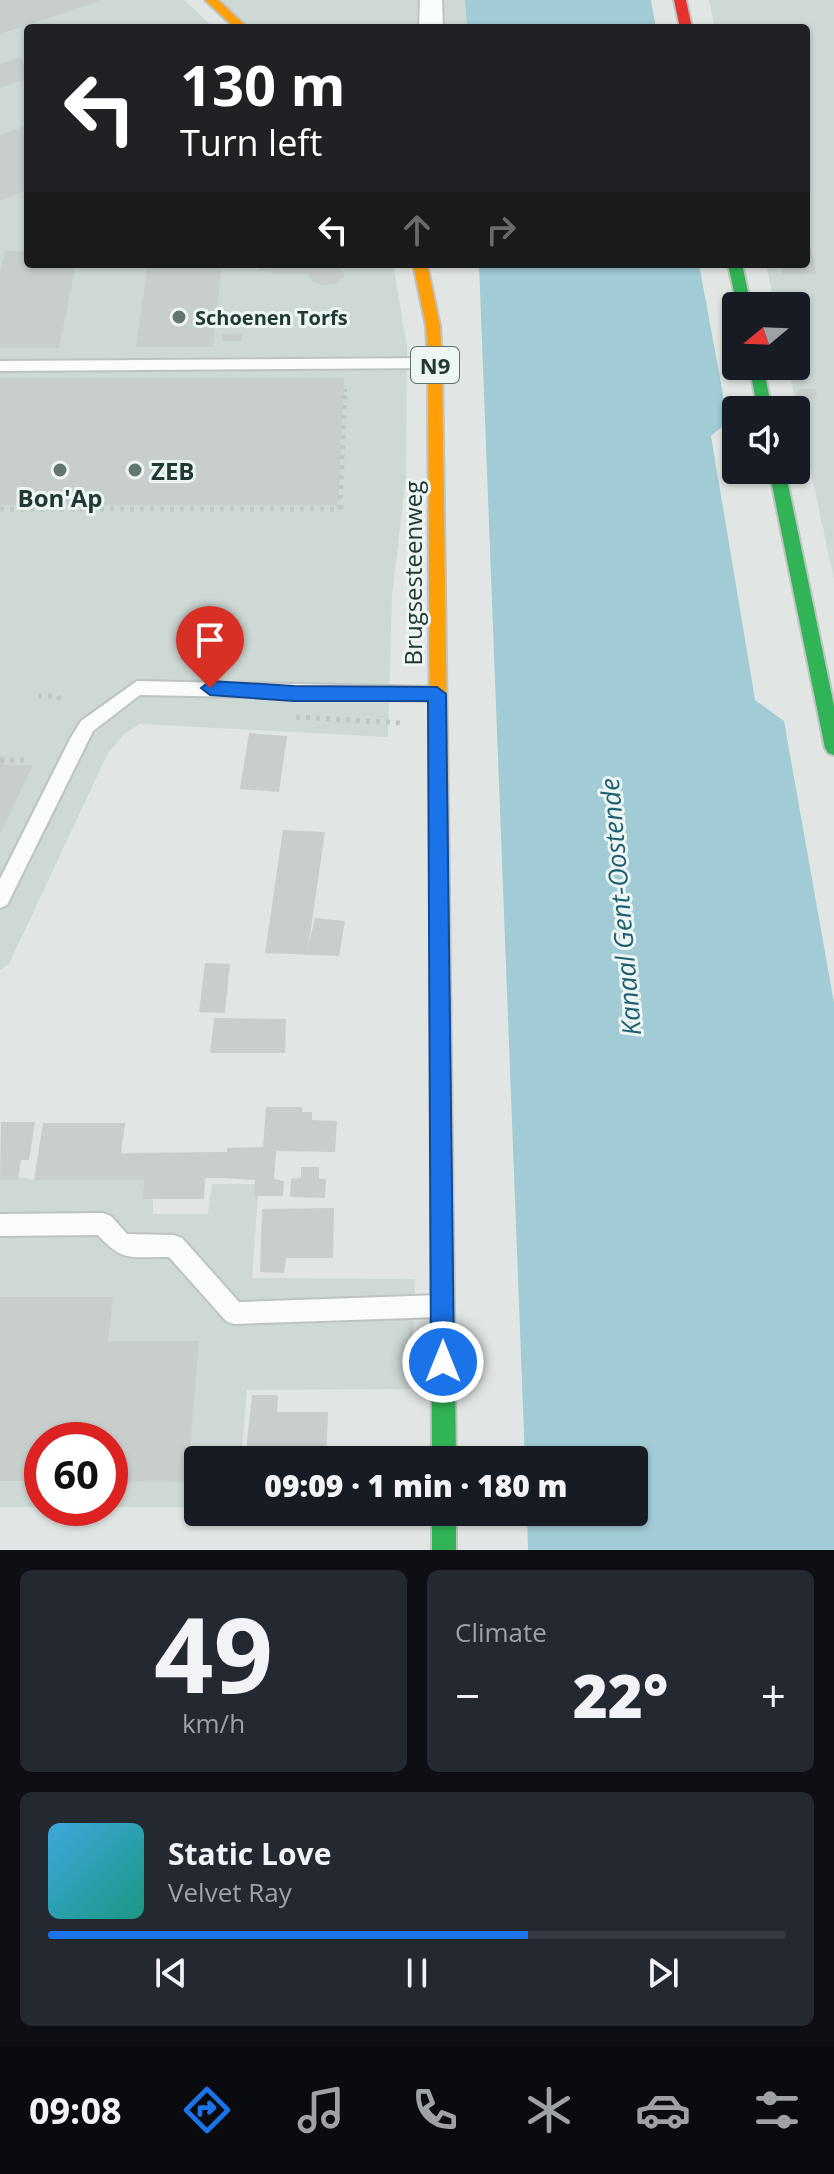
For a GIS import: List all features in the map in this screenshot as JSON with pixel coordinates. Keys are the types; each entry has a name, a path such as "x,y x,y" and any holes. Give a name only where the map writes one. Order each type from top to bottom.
{"main road":[{"path":"211,0 238,24"},
{"path":"680,0 685,24"},
{"name":"Brugsesteenweg","path":"421,268 433,326 435,363 444,1446"},
{"path":"736,268 741,292"},
{"path":"780,484 834,748"},
{"path":"444,1526 444,1550"}],"street":[{"path":"431,0 431,24"}],"lane":[{"path":"0,366 435,363"},
{"path":"0,899 87,726 137,688 437,694"},
{"path":"0,1225 103,1224 122,1245 174,1246 234,1313 443,1306"}],"path":[{"path":"0,509 340,509 346,364"},
{"path":"38,696 58,696 61,703"},
{"path":"0,760 27,760"}],"shaded area":[{"path":"0,0 184,0 210,24 24,24 24,268 394,268 407,346 406,476 392,596 388,737 140,724 125,733 108,753 9,964 0,970"},
{"path":"214,0 465,0 467,24 238,24"},
{"path":"709,0 834,0 834,579 810,468 810,396 794,396 791,380 810,380 810,292 772,292 767,268 810,268 810,24 714,24"},
{"path":"18,1177 35,1180 144,1180 142,1198 153,1199 153,1214 208,1214 212,1184 255,1184 254,1196 258,1196 252,1278 415,1279 411,1389 247,1390 242,1446 184,1446 184,1507 128,1507 128,1422 24,1422 24,1507 0,1507 0,1180 17,1180"}],"water":[{"path":"465,0 651,0 655,24 467,24"},
{"name":"Kanaal Gent-Oostende","path":"479,268 700,268 723,396 722,427 711,436 755,700 784,721 834,1003 834,1550 528,1550 527,1526 648,1526 648,1446 524,1446"}],"building":[{"path":"0,0 100,0 24,24 0,34"},
{"path":"19,57 24,63 24,79 0,88 0,64"},
{"path":"24,126 24,192 0,201 0,135"},
{"path":"811,248 817,274 782,274 781,268 810,268"},
{"path":"5,251 24,251 24,268 75,268 59,348 0,348 0,274"},
{"path":"147,268 222,268 213,347 136,347"},
{"path":"259,268 341,268 345,275 335,284 322,285 313,282 308,274 259,271"},
{"path":"242,333 242,341 222,341 222,334"},
{"path":"0,378 344,378 338,505 0,505"},
{"path":"815,389 817,396 810,399 810,396 797,396 796,392"},
{"path":"249,733 287,736 279,792 240,789"},
{"path":"0,756 6,756 4,765 33,765 0,834"},
{"path":"283,830 325,832 308,948 315,918 345,921 339,956 265,953"},
{"path":"205,963 230,964 225,1013 199,1012"},
{"path":"214,1018 286,1019 285,1053 210,1053"},
{"path":"266,1107 302,1107 302,1112 312,1112 312,1120 337,1121 335,1152 276,1151 274,1179 284,1181 283,1196 254,1196 255,1180 224,1178 205,1178 204,1199 142,1199 144,1180 34,1180 43,1123 125,1123 121,1153 227,1152 227,1148 263,1147"},
{"path":"1,1122 35,1122 29,1160 21,1160 18,1180 0,1180"},
{"path":"301,1167 319,1167 319,1179 326,1179 325,1198 290,1197 291,1179 301,1178"},
{"path":"334,1208 333,1258 286,1258 284,1273 260,1272 262,1209"},
{"path":"0,1297 113,1297 108,1341 199,1341 190,1446 184,1446 184,1482 128,1481 128,1422 24,1422 24,1481 0,1481"},
{"path":"252,1395 278,1395 277,1412 328,1412 327,1446 247,1446"}],"traffic: fast":[{"path":"736,268 741,292"},
{"path":"759,380 762,396"},
{"path":"780,484 834,748"},
{"path":"442,1230 444,1446"},
{"path":"444,1526 444,1550"}],"traffic: slow":[{"path":"211,0 238,24"},
{"path":"421,268 433,326 435,363 439,808"}],"traffic: jam":[{"path":"680,0 685,24"},
{"path":"439,808 442,1230"}],"place":[{"name":"Schoenen Torfs","path":"179,317"},
{"name":"Bon'Ap","path":"60,470"},
{"name":"ZEB","path":"135,470"}],"route":[{"path":"210,688 294,693 437,694 443,1362"}]}
